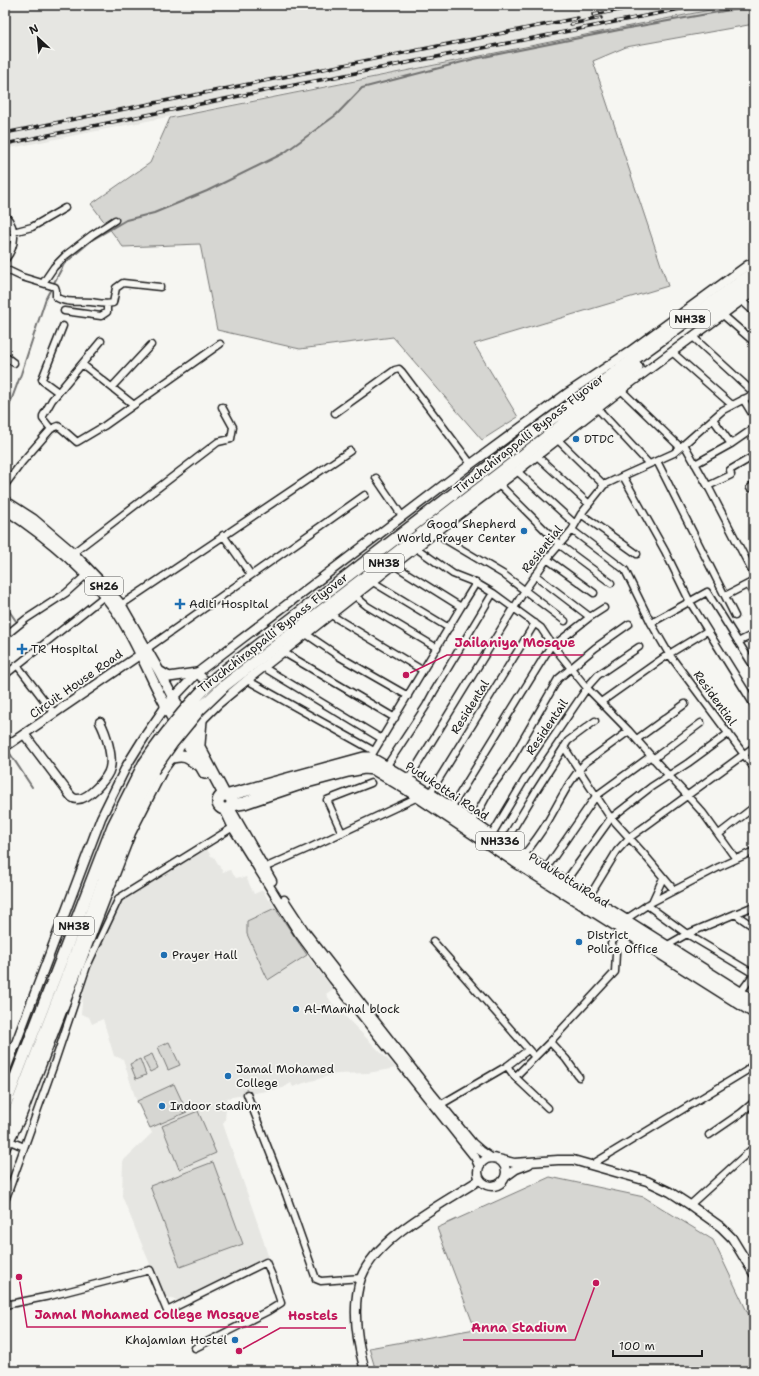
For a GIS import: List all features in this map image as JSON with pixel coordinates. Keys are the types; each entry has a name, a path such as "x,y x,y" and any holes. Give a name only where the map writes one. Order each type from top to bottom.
{"highway":[{"name":"Tiruchchirappalli Bypass Flyover","path":"5,1104 113,826 153,768 221,681 536,430 753,265"},
{"name":"Tiruchchirappalli Bypass Flyover","path":"221,681 630,372 754,282"},
{"path":"169,702 188,735 201,766"},
{"path":"198,746 201,720"},
{"path":"188,735 198,746 212,779 226,802 372,755"},
{"path":"173,757 180,755 187,756 201,766 212,779"},
{"name":"Pudukottai Road","path":"372,755 386,767 408,780 424,797 451,808 491,836 589,897 621,924 666,946 754,1002"},
{"name":"Tiruchchirappalli Bypass Flyover","path":"8,1136 12,1118 124,828 153,768"},
{"name":"PudukottaiRoad","path":"226,802 244,803 318,779 364,768 374,769 424,797 486,843 621,924 754,1012"}],"main road":[{"name":"SH26","path":"5,501 33,519 73,553 107,594 115,610 159,671 169,702"},
{"name":"SH26","path":"5,509 29,525 121,606 144,651 156,689 169,702"},
{"path":"159,671 169,677 197,673"}],"street":[{"path":"13,232 32,227 65,208"},
{"path":"5,216 13,232 14,238 11,252 5,260"},
{"path":"45,284 54,267 66,255 115,220"},
{"path":"5,1072 101,818 127,765 169,702 197,673 470,464 569,392 753,265"},
{"path":"5,268 22,277 55,287 56,297 60,299 78,302 90,302 107,305 113,303 116,288 118,285 123,283 160,287"},
{"path":"136,751 153,768 173,757 188,735 224,698 621,390 754,291"},
{"path":"741,300 754,312"},
{"path":"64,311 101,316 107,312 107,305"},
{"path":"723,315 754,342"},
{"path":"58,392 42,379 63,326"},
{"path":"693,337 754,394"},
{"path":"51,429 43,419 43,416 52,400 101,341"},
{"path":"5,485 22,462 51,429 58,426 77,442 104,426 220,344"},
{"path":"112,387 151,345"},
{"path":"672,352 732,405"},
{"path":"5,356 14,363"},
{"path":"82,364 134,405"},
{"path":"335,413 395,370 399,369 422,396 470,464"},
{"path":"621,390 682,445 708,486 754,575"},
{"name":"Resiential","path":"408,780 525,590 547,559 572,530 581,514 604,485 674,453 723,410 754,394"},
{"path":"743,399 754,417"},
{"path":"73,553 218,442 231,439 233,427 222,407"},
{"path":"598,408 649,464"},
{"path":"713,419 731,444"},
{"path":"695,464 731,444 754,428"},
{"path":"558,440 604,485"},
{"path":"121,606 350,451"},
{"path":"536,456 589,504"},
{"path":"708,486 731,475 730,470 754,456"},
{"path":"657,461 735,616"},
{"path":"517,471 575,524"},
{"path":"623,476 665,551 690,602 754,705"},
{"path":"376,478 402,516"},
{"path":"499,484 560,545 611,583"},
{"path":"144,651 365,495"},
{"path":"581,514 637,554"},
{"name":"Residential","path":"565,882 611,818 630,802 668,775 688,764 730,733 669,654 651,623 625,570 572,530"},
{"path":"437,532 446,540 503,574 565,621"},
{"path":"224,535 251,575"},
{"path":"416,548 453,574 494,592 541,628 552,645 587,688 637,739 703,813 736,859"},
{"path":"547,559 594,593"},
{"path":"394,565 461,607"},
{"path":"5,636 26,619 66,593 86,575"},
{"path":"536,575 590,617"},
{"path":"372,582 449,628"},
{"path":"247,680 372,755 476,583"},
{"path":"725,596 751,583 754,596"},
{"path":"386,767 426,706 494,592"},
{"path":"651,623 708,592 754,667"},
{"path":"5,675 107,594"},
{"path":"355,596 367,606 437,648"},
{"path":"451,808 552,645 604,608"},
{"path":"331,615 422,670"},
{"name":"Residental","path":"424,797 535,623"},
{"path":"472,823 491,788 510,762 558,679 570,668 629,624"},
{"path":"601,702 669,654 707,631"},
{"path":"306,634 340,657 408,696"},
{"path":"738,642 754,634"},
{"name":"Residentail","path":"491,836 525,779 587,688 598,675 639,647"},
{"name":"Circuit House Road","path":"7,746 144,651"},
{"path":"283,652 395,718"},
{"path":"17,665 54,714"},
{"path":"263,667 382,739"},
{"path":"197,673 224,698"},
{"path":"637,739 685,704"},
{"path":"24,734 67,791 73,798 78,799 82,798 99,786 110,770 111,762 105,732 100,722"},
{"path":"504,844 568,741 595,722"},
{"path":"545,870 596,796 701,723"},
{"path":"523,856 547,822 569,783 579,770 585,763 629,731"},
{"path":"730,733 754,768"},
{"path":"564,747 611,818 674,890"},
{"path":"589,897 616,851 629,838 754,747"},
{"path":"342,833 327,800 371,783"},
{"path":"264,868 424,797"},
{"path":"226,802 236,826 273,889 475,1157 478,1166 477,1173 479,1180 483,1184 494,1186 500,1184 505,1177 516,1169 535,1162"},
{"path":"719,834 754,807"},
{"path":"236,826 264,868 273,889"},
{"path":"5,1201 87,966 119,898 236,826"},
{"path":"515,1077 550,1042 614,972 616,953 611,944 621,924 650,903 674,890 736,859 754,852"},
{"path":"650,903 663,878"},
{"path":"650,903 687,934 754,974 740,993"},
{"path":"666,946 687,934 754,906"},
{"path":"735,914 754,927"},
{"path":"432,941 535,1057"},
{"path":"550,1042 566,1059 579,1077"},
{"path":"440,1105 507,1066 528,1050"},
{"path":"396,1054 481,1152 495,1158 514,1163 572,1160 648,1181 670,1192 721,1227 732,1238 754,1274"},
{"path":"591,1165 746,1071 754,1063"},
{"path":"507,1066 515,1077 548,1108"},
{"path":"247,1094 286,1194 316,1279 321,1281 361,1278"},
{"path":"709,1135 740,1114 754,1102"},
{"path":"5,1149 8,1136 24,1146"},
{"path":"690,1205 754,1147"},
{"path":"478,1166 484,1160 495,1158 504,1164 506,1170 505,1177"},
{"path":"365,1371 356,1325 357,1303 361,1278 370,1262 384,1245 403,1230 479,1180"},
{"path":"5,1305 50,1296 150,1270 167,1311 266,1262 274,1278 282,1303 196,1348"}],"shaded area":[{"path":"5,5 735,5 5,149"},
{"path":"735,5 754,5 754,24 626,47 593,61 668,286 474,344 518,417 482,440 393,337 300,349 217,330 200,244 123,247 91,204 150,163 170,118"},
{"name":"Jamal Mohamed College","path":"206,848 211,856 214,857 223,872 230,870 236,878 246,877 254,894 263,890 268,900 270,900 298,944 333,989 326,994 332,1003 396,1068 368,1073 336,1074 293,1087 291,1083 283,1088 227,1098 225,1120 223,1124 268,1256 181,1302 163,1296 122,1196 123,1161 152,1133 137,1103 123,1059 114,1056 103,1019 92,1024 89,1017 81,1014 83,993 97,951 116,904 144,885"},
{"path":"275,908 307,955 268,980 247,934 247,921"},
{"path":"169,1042 180,1065 168,1070 158,1047"},
{"path":"152,1054 158,1068 150,1072 143,1058"},
{"path":"140,1059 146,1075 136,1079 130,1064"},
{"name":"Indoor stadium","path":"174,1084 187,1112 150,1128 137,1101"},
{"path":"198,1111 216,1153 179,1169 162,1126"},
{"path":"213,1162 243,1244 180,1267 150,1186"},
{"path":"550,1177 644,1197 713,1240 754,1326 754,1371 376,1371 369,1348 475,1329 437,1228"}],"waterway":[{"path":"5,417 46,298 64,264 92,240 126,220 154,213 207,191 284,153 336,115 362,88 474,59 629,28 754,7"},
{"path":"5,605 16,621"},
{"path":"5,641 16,631"},
{"path":"7,749 32,787"}],"railway":[{"path":"593,15 646,5"},
{"path":"5,144 259,92 701,5"},
{"path":"5,133 578,18"},
{"path":"571,24 601,18"}],"place":[{"name":"DTDC","path":"576,439"},
{"name":"Good Shepherd World Prayer Center","path":"524,531"},
{"name":"Aditi Hospital","path":"180,604"},
{"name":"TR Hospital","path":"22,649"},
{"name":"Jailaniya Mosque","path":"406,675"},
{"name":"District Police Office","path":"579,942"},
{"name":"Prayer Hall","path":"164,955"},
{"name":"Al-Manhal block","path":"296,1009"},
{"name":"Jamal Mohamed College","path":"228,1076"},
{"name":"Indoor stadium","path":"162,1106"},
{"name":"Jamal Mohamed College Mosque","path":"19,1277"},
{"name":"Anna Stadium","path":"596,1283"},
{"name":"Khajamian Hostel","path":"235,1340"},
{"name":"Hostels","path":"239,1351"}]}
